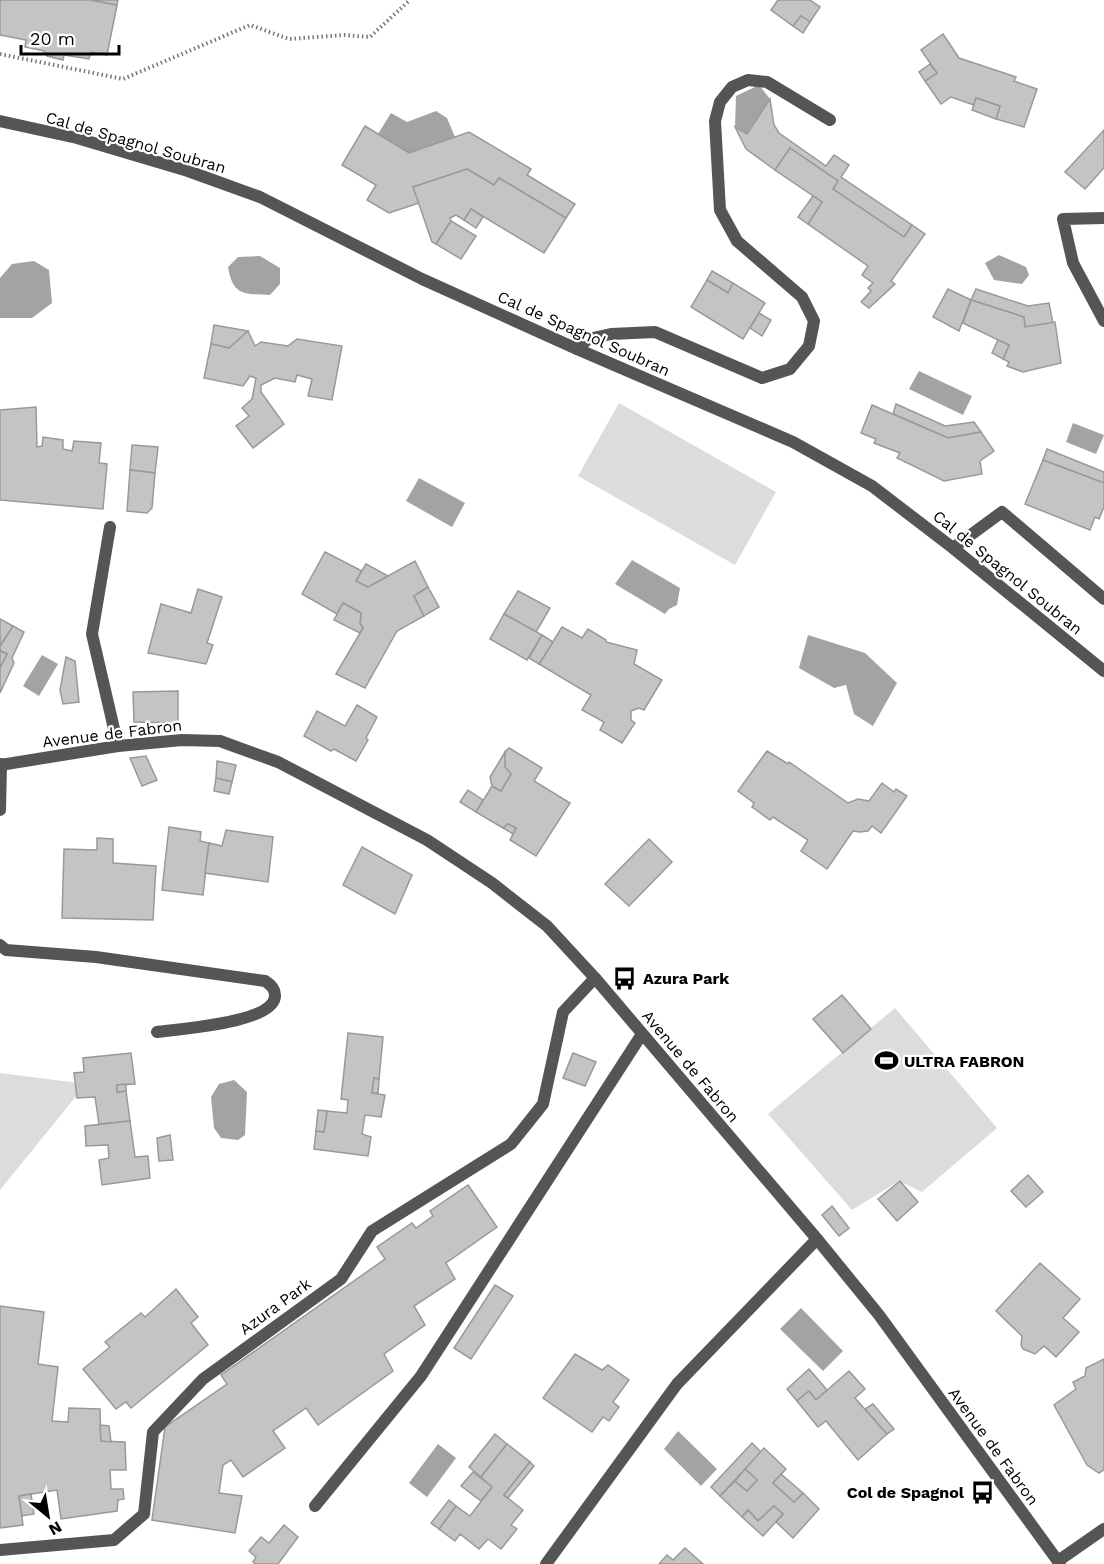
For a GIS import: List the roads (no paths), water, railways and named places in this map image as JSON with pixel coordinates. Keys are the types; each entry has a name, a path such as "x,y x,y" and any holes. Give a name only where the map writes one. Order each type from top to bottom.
{"street":[{"path":"577,350 588,339 611,334 655,332 762,378 790,369 809,346 814,321 802,297 737,241 720,210 715,121 720,102 732,87 748,80 767,82 830,120"},
{"name":"Cal de Spagnol Soubran","path":"0,121 77,138 188,171 260,197 422,279 577,350 793,442 872,486 1104,671"},
{"path":"1104,218 1063,219 1073,263 1104,321"},
{"path":"952,548 1002,512 1104,599"},
{"path":"110,527 92,634 118,746"},
{"name":"Avenue de Fabron","path":"1,764 118,746 182,740 220,741 278,762 427,840 492,883 548,926 817,1239 879,1315 1059,1563"},
{"path":"0,810 1,764"},
{"path":"0,945 6,950 96,957 265,981 272,985 275,993 274,1001 269,1008 249,1018 157,1032"},
{"name":"Azura Park","path":"0,1550 114,1540 144,1514 153,1432 203,1379 341,1279 372,1231 511,1144 543,1104 564,1012 595,978"},
{"path":"315,1506 421,1376 642,1034"},
{"path":"546,1564 677,1384 817,1239"},
{"path":"1059,1563 1104,1529"}],"place":[{"name":"Azura Park","path":"625,978"},
{"name":"ULTRA FABRON","path":"886,1061"},
{"name":"Col de Spagnol","path":"982,1492"}]}
